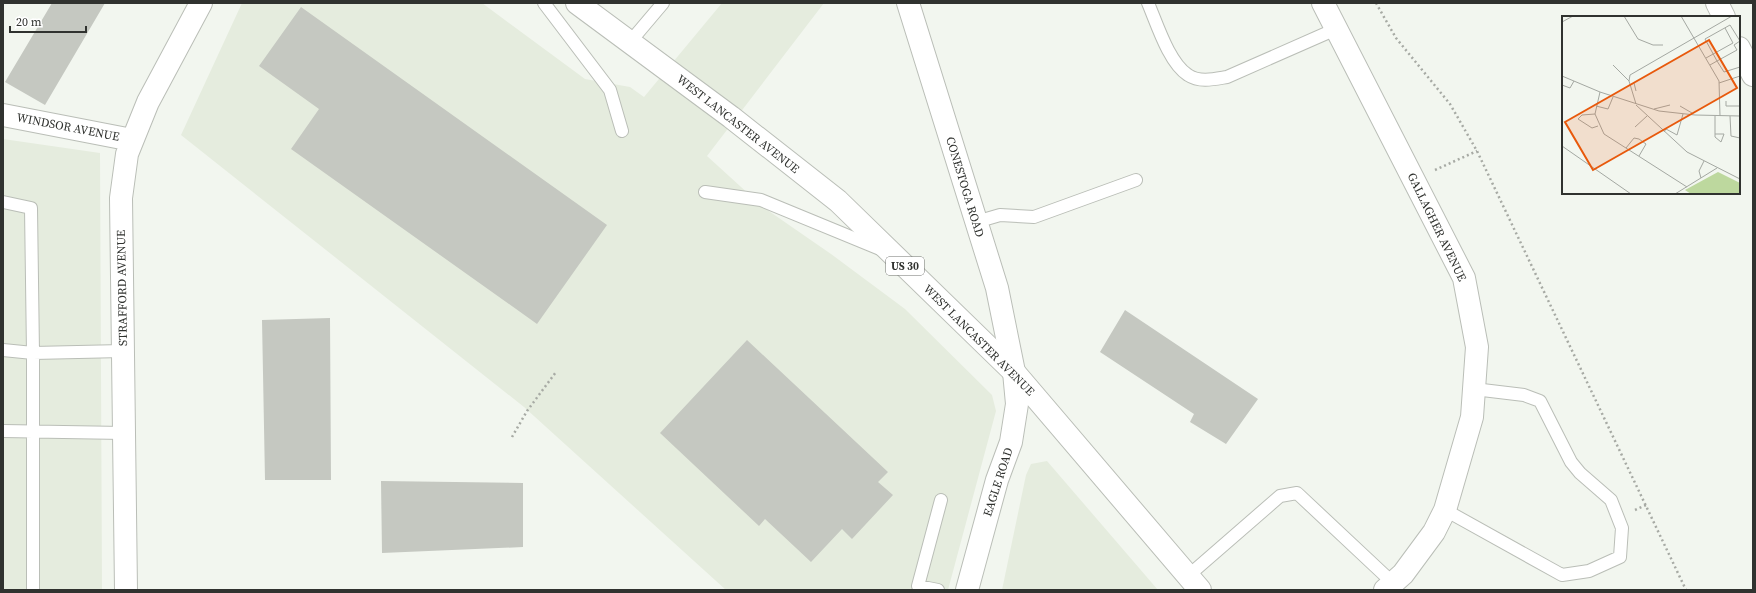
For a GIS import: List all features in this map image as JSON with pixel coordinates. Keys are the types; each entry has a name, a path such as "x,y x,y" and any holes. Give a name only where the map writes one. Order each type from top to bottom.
{"main road":[{"name":"STRAFFORD AVENUE","path":"126,590 121,198 127,154 132,140 148,102 201,3"},
{"name":"WEST LANCASTER AVENUE","path":"577,3 731,117 838,201 1014,372 1194,583"},
{"name":"CONESTOGA ROAD","path":"908,3 997,288 1014,372"},
{"name":"GALLAGHER AVENUE","path":"1323,3 1464,278 1477,347 1472,417 1445,510 1434,532 1403,574 1389,586"},
{"path":"1716,3 1723,16"},
{"path":"1740,50 1753,75"},
{"name":"WINDSOR AVENUE","path":"3,115 132,140"},
{"name":"EAGLE ROAD","path":"967,590 997,480 1011,442 1017,404 1014,372"}],"lane":[{"path":"544,3 610,90 622,131"},
{"path":"630,42 663,3"},
{"path":"1148,3 1176,63 1189,76 1208,80 1227,77 1336,28"},
{"path":"976,222 1000,215 1034,217 1136,180"},
{"path":"706,192 761,200 892,254"},
{"path":"3,202 31,208 33,353 33,590"},
{"path":"3,350 33,353 123,351"},
{"path":"1445,510 1562,575 1589,570 1620,556 1622,528 1611,500 1580,473 1571,462 1540,401 1524,395 1474,389"},
{"path":"3,431 124,433"},
{"path":"1194,583 1280,496 1297,493 1389,586"},
{"path":"938,590 918,586 941,500"}],"path":[{"path":"1376,3 1396,38 1450,104 1477,151 1686,590"},
{"path":"1414,180 1477,151"},
{"path":"512,437 527,411 556,372"}],"shaded area":[{"path":"242,3 482,3 585,79 630,87 644,97 722,3 824,3 707,156 763,207 831,254 905,309 992,395 996,411 948,590 726,590 524,407 181,135"},
{"path":"3,139 100,153 102,590 3,590"},
{"path":"1047,461 1158,590 1002,590 1026,475 1031,464"}],"building":[{"path":"52,3 105,3 45,105 5,82"},
{"path":"301,7 607,225 537,324 291,149 319,109 259,66"},
{"path":"1125,310 1258,399 1226,444 1190,422 1194,414 1100,352"},
{"path":"330,318 331,480 265,480 262,320"},
{"path":"747,340 888,472 878,482 893,495 852,539 842,529 811,562 765,519 759,526 660,433"},
{"path":"381,481 523,483 523,547 382,553"}]}
